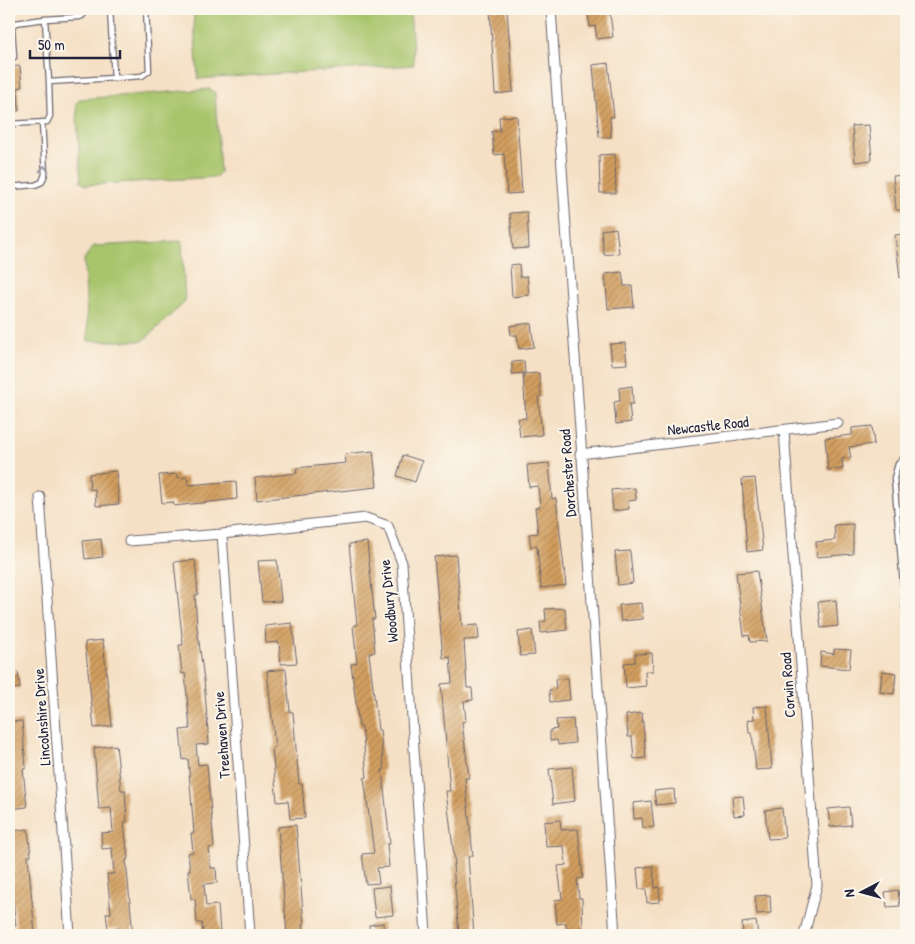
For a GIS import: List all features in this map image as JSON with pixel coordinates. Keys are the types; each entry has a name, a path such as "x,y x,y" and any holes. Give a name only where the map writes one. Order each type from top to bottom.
{"street":[{"name":"Dorchester Road","path":"551,9 614,935"},
{"name":"Newcastle Road","path":"580,454 784,431 838,423"},
{"name":"Corwin Road","path":"784,431 816,885 804,935"},
{"name":"Lincolnshire Drive","path":"40,497 70,935"},
{"name":"Woodbury Drive","path":"129,540 222,534 366,518 388,526 402,563 426,935"},
{"name":"Treehaven Drive","path":"222,534 250,935"}],"lane":[{"path":"14,57 12,27 15,23 19,21 78,17 82,16 88,9"},
{"path":"110,9 114,78"},
{"path":"49,82 142,76 150,71 146,9"},
{"path":"9,124 47,122 50,116 45,19"},
{"path":"9,187 35,185 42,182 45,174 42,122"},
{"path":"906,456 898,464 894,478 906,619"}],"green space":[{"path":"193,9 410,9 414,65 198,79"},
{"path":"210,89 215,93 220,172 216,177 86,185 81,182 76,103 80,99"},
{"path":"182,241 185,302 143,341 88,341 84,259 94,246"}],"building":[{"path":"490,9 507,9 513,92 495,94"},
{"path":"587,9 605,9 606,14 610,14 613,37 597,39 595,26 590,27"},
{"path":"608,63 614,117 610,117 611,137 599,137 593,65"},
{"path":"20,66 22,87 18,88 19,111 9,111 9,67"},
{"path":"517,116 522,193 507,194 504,154 494,155 492,131 500,131 499,117"},
{"path":"869,125 872,160 855,162 852,126"},
{"path":"615,154 616,193 600,193 599,155"},
{"path":"906,175 906,210 896,210 893,176"},
{"path":"527,212 529,248 513,249 510,213"},
{"path":"616,228 619,253 604,255 601,230"},
{"path":"906,234 906,278 900,278 895,235"},
{"path":"519,264 520,277 527,276 529,295 512,297 510,265"},
{"path":"622,272 624,286 632,286 634,307 608,309 605,274"},
{"path":"531,323 534,347 519,349 517,335 511,335 510,326"},
{"path":"625,343 627,364 612,365 610,344"},
{"path":"524,361 525,373 512,374 512,362"},
{"path":"539,373 541,397 538,397 542,435 520,437 518,419 526,418 523,374"},
{"path":"632,386 633,404 629,404 631,422 616,424 614,402 620,401 619,388"},
{"path":"872,426 874,444 849,447 851,458 842,459 843,469 828,470 825,438 852,435 852,428"},
{"path":"373,451 377,487 257,500 255,478 297,473 296,468 346,463 345,454"},
{"path":"403,455 422,461 415,482 397,476"},
{"path":"549,463 552,499 556,498 566,585 541,588 537,546 531,547 529,534 538,533 535,508 540,507 538,486 529,487 527,465"},
{"path":"116,471 119,504 96,506 95,489 90,490 89,474"},
{"path":"177,474 178,478 187,477 188,485 236,481 237,499 174,506 173,502 162,503 159,475"},
{"path":"755,478 763,550 747,552 742,479"},
{"path":"635,488 636,500 628,501 629,509 613,511 611,490"},
{"path":"853,524 853,554 817,557 816,542 835,540 834,525"},
{"path":"101,539 103,557 85,559 83,541"},
{"path":"367,542 375,619 372,619 375,652 369,653 378,730 380,730 384,770 382,770 390,844 387,844 389,867 377,868 379,883 366,884 362,854 374,853 364,778 367,777 362,727 359,727 351,664 357,663 353,626 357,625 349,544"},
{"path":"630,551 633,583 618,585 615,552"},
{"path":"456,555 462,626 478,625 479,639 464,640 467,688 472,688 473,700 464,701 466,721 462,722 469,778 465,778 473,856 468,857 474,935 459,935 453,865 455,865 446,791 450,791 441,684 452,683 450,657 443,658 434,557"},
{"path":"195,560 198,595 195,595 197,627 204,680 209,744 196,745 198,765 207,764 214,847 209,848 211,868 216,868 217,883 204,884 206,906 218,905 220,933 203,934 202,923 197,923 195,899 191,899 188,870 190,870 188,853 193,852 191,833 194,833 188,759 183,760 180,730 190,729 185,673 182,674 179,645 183,645 174,562"},
{"path":"277,560 281,601 262,602 258,561"},
{"path":"757,571 767,641 750,642 749,635 744,636 736,573"},
{"path":"836,600 838,626 821,628 818,602"},
{"path":"641,603 643,619 621,621 619,605"},
{"path":"565,608 567,630 541,633 540,622 546,621 545,609"},
{"path":"292,623 297,663 281,664 279,642 266,643 265,626"},
{"path":"532,630 535,655 520,656 518,632"},
{"path":"103,640 112,726 94,728 85,642"},
{"path":"834,649 851,650 849,669 820,666 821,652 834,654"},
{"path":"652,653 653,671 645,671 646,686 626,688 624,663 635,662 635,654"},
{"path":"286,669 290,712 293,712 299,784 302,784 305,818 290,819 288,801 277,802 272,748 275,747 267,671"},
{"path":"882,671 896,673 894,694 880,692"},
{"path":"18,672 20,688 9,689 9,673"},
{"path":"568,678 570,700 550,702 549,690 556,689 555,679"},
{"path":"767,706 772,769 756,770 752,733 749,733 748,720 754,719 753,707"},
{"path":"642,713 646,758 634,759 632,737 628,737 626,715"},
{"path":"573,719 575,743 558,745 557,740 550,741 550,730 557,729 556,720"},
{"path":"22,721 26,768 23,769 27,807 9,809 9,722"},
{"path":"116,745 121,790 125,790 127,822 124,822 128,859 126,860 133,935 119,935 118,928 108,929 106,913 111,913 107,874 114,874 112,848 102,849 101,833 113,832 111,808 99,809 94,748"},
{"path":"572,767 575,801 553,804 549,769"},
{"path":"674,789 675,803 656,805 654,791"},
{"path":"743,796 745,815 734,816 732,797"},
{"path":"651,801 654,827 643,828 642,818 634,819 633,803"},
{"path":"849,807 851,825 830,827 828,809"},
{"path":"782,808 785,838 768,839 765,810"},
{"path":"560,820 561,830 578,829 583,878 577,879 579,898 582,898 583,935 567,935 566,923 557,924 555,900 562,899 558,866 566,865 564,846 546,847 544,822"},
{"path":"296,825 304,925 302,925 303,935 287,935 278,827"},
{"path":"28,829 31,856 28,856 35,935 13,935 12,926 16,926 10,874 14,873 10,831"},
{"path":"653,866 655,888 659,887 660,902 647,903 646,889 639,889 637,868"},
{"path":"390,886 393,915 375,917 372,888"},
{"path":"898,890 900,906 887,907 885,892"},
{"path":"770,895 771,913 757,914 755,896"},
{"path":"756,921 758,935 743,935 742,923"},
{"path":"383,923 384,935 370,935 369,925"}]}
